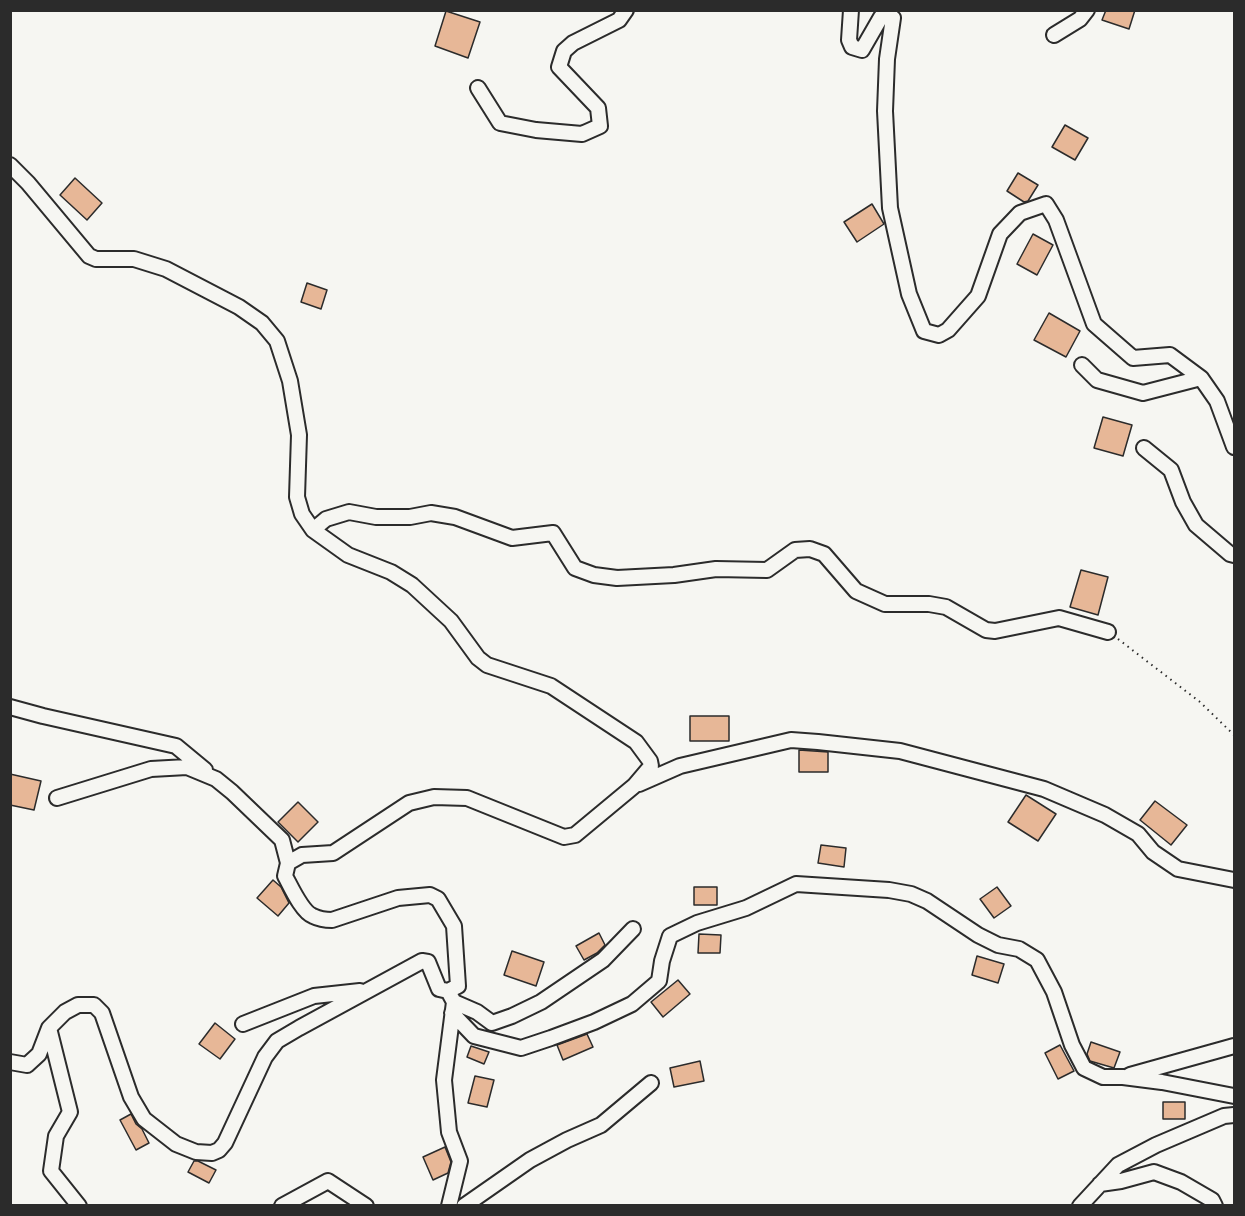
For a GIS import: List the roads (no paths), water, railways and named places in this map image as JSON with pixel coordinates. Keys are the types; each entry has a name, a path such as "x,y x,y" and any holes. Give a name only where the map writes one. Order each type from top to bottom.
{"street":[{"path":"478,88 500,123 536,130 582,134 600,126 598,108 559,67 564,51 573,43 619,20 626,10"},
{"path":"851,10 849,40 852,47 862,50 881,17 888,14 892,18 887,60 885,111 890,208 909,294 924,331 939,335 948,330 978,296 999,234 1020,213 1046,204 1056,220 1094,324 1132,358 1170,355 1201,378 1217,402 1234,447"},
{"path":"1054,36 1080,19 1088,10"},
{"path":"10,165 89,256 96,259 134,259 166,269 239,307 262,323 277,341 290,381 299,435 297,497 302,514 313,530 348,555 391,572 412,585 451,621 478,658 487,665 551,686 636,742 650,761 651,766 634,786 575,835 564,837 467,798 434,797 410,803 333,853 302,855 288,863"},
{"path":"1082,364 1097,380 1143,393 1201,378"},
{"path":"1144,448 1171,470 1183,502 1196,525 1234,555"},
{"path":"313,530 327,519 349,512 376,517 410,517 431,513 455,517 512,538 553,533 575,568 594,576 617,578 674,575 717,569 767,570 795,550 810,549 824,554 856,591 885,604 929,604 946,607 986,630 995,631 1059,618 1108,632"},
{"path":"10,707 176,746 232,792 282,840 288,863 285,876 310,916 332,920 398,898 430,895 438,899 454,926 458,986 452,1002 444,1080 449,1131 460,1161 449,1206"},
{"path":"634,786 680,766 791,740 900,751 1044,789 1105,815 1138,834 1153,852 1178,869 1234,880"},
{"path":"57,798 151,769 187,767 216,779"},
{"path":"10,1062 27,1065 39,1054 50,1028 65,1012 78,1005 94,1005 102,1013 131,1097 144,1119 176,1144 196,1152 212,1153 219,1150 225,1143 265,1057 277,1041 422,961 428,962 439,989 452,1002 474,1036 521,1048 594,1022 632,1004 658,981 670,936 697,923 746,908 796,884 889,890 911,894 927,901 978,935 998,945 1019,949 1037,960 1054,992 1072,1045 1084,1068 1103,1077 1162,1082 1234,1096"},
{"path":"452,1002 477,1012 492,1023 512,1016 541,1002 603,960 633,929"},
{"path":"243,1024 314,996 368,991"},
{"path":"50,1028 70,1112 56,1136 51,1171 79,1206"},
{"path":"1123,1077 1234,1046"},
{"path":"464,1206 530,1160 601,1125 651,1083"},
{"path":"1080,1206 1118,1165 1156,1144 1224,1116 1234,1115"},
{"path":"1100,1184 1154,1172 1181,1182 1212,1200 1215,1206"},
{"path":"282,1206 328,1181 366,1206"}]}
